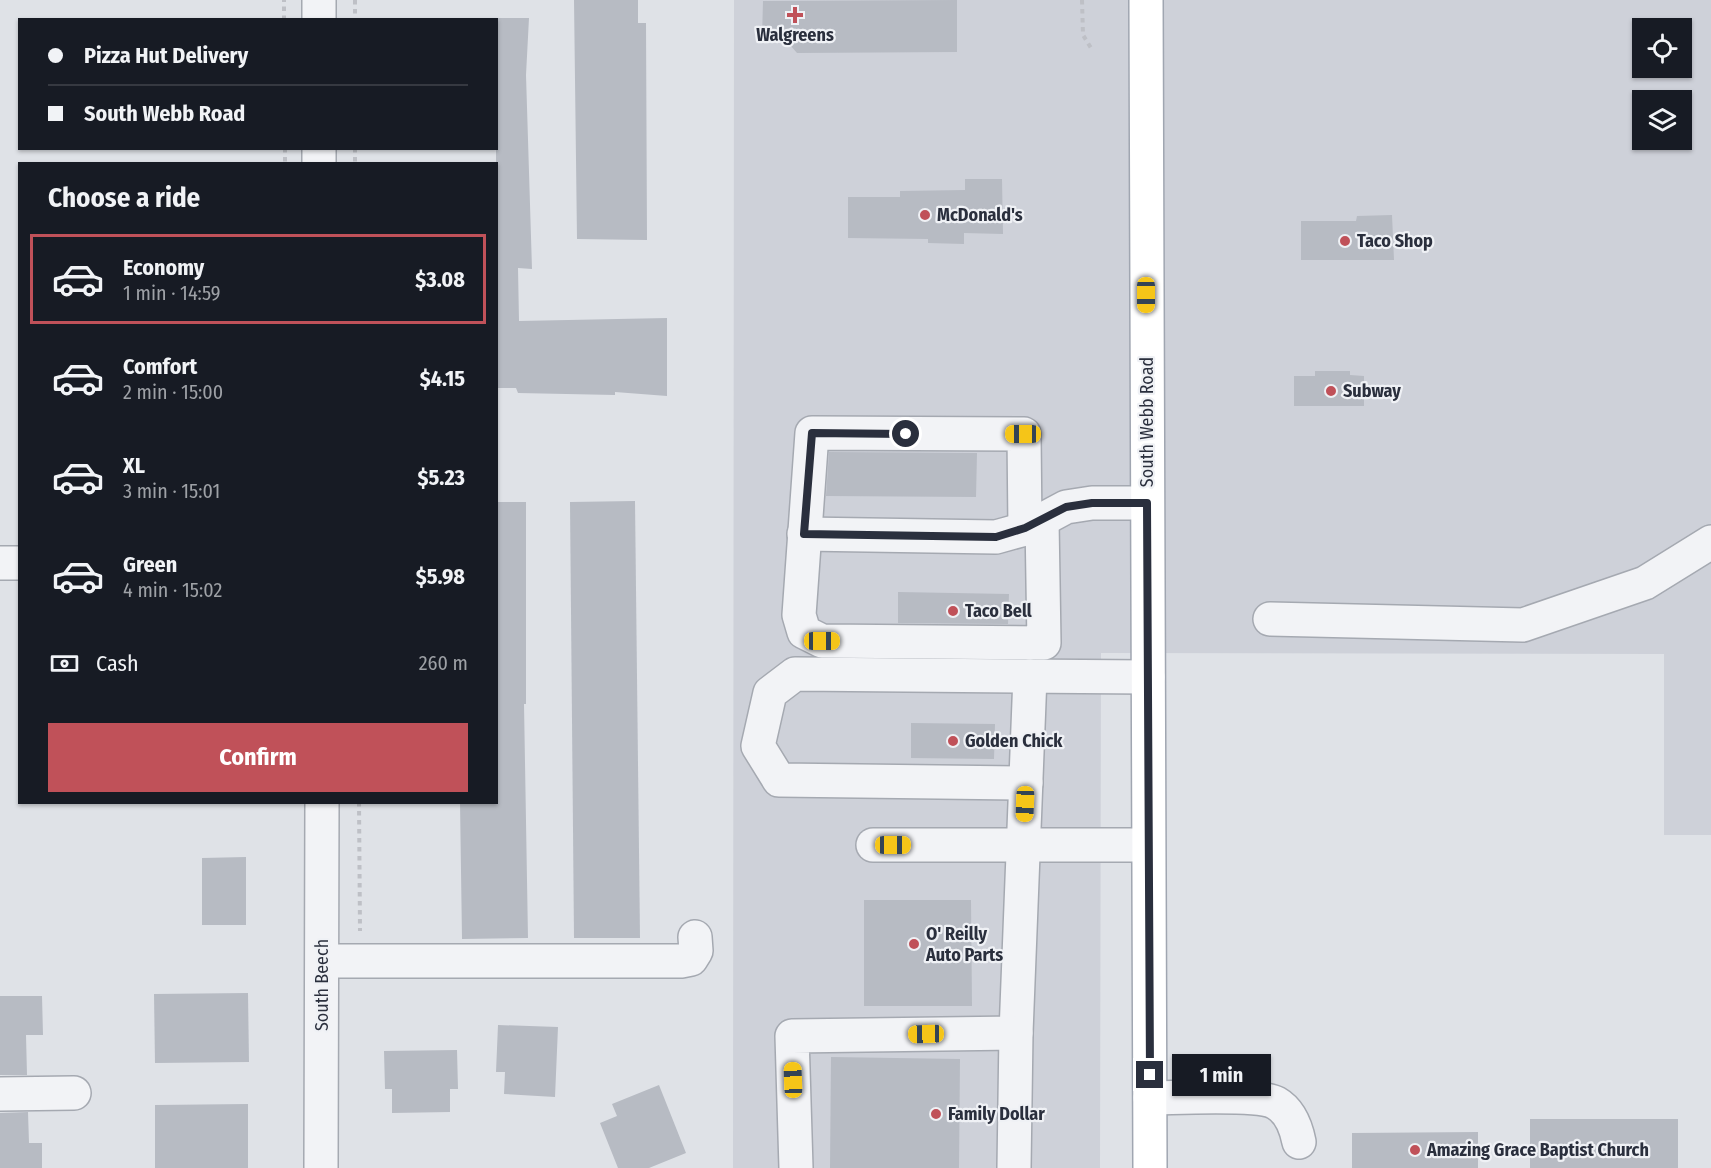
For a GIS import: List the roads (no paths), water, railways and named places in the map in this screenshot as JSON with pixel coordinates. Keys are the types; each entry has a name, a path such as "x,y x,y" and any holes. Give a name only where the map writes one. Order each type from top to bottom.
{"main road":[{"name":"South Webb Road","path":"1146,0 1150,1168"}],"street":[{"path":"319,0 319,18"},
{"path":"812,433 1023,434 1033,525 1044,643 822,641 804,633 799,615 812,433"},
{"path":"804,534 996,537 1033,525 1066,507 1092,503 1147,503"},
{"path":"1270,619 1524,625 1646,583 1711,542"},
{"path":"0,563 18,563"},
{"path":"1026,783 779,780 758,746 770,693 795,674 1148,677"},
{"path":"1014,1168 1016,1033 1030,676"},
{"name":"South Beech","path":"321,1168 322,804"},
{"path":"873,846 1148,844"},
{"path":"322,961 681,961 691,959 696,951 695,937"},
{"path":"796,1168 792,1036 1016,1033"},
{"path":"0,1094 74,1093"},
{"path":"1150,1098 1266,1099 1284,1109 1292,1119 1299,1142"}],"place":[{"name":"Walgreens","path":"795,15"},
{"name":"McDonald's","path":"925,215"},
{"name":"Taco Shop","path":"1345,241"},
{"name":"Subway","path":"1331,391"},
{"name":"Taco Bell","path":"953,611"},
{"name":"Golden Chick","path":"953,741"},
{"name":"O' Reilly Auto Parts","path":"914,944"},
{"name":"Family Dollar","path":"936,1114"},
{"name":"Amazing Grace Baptist Church","path":"1415,1150"}]}
